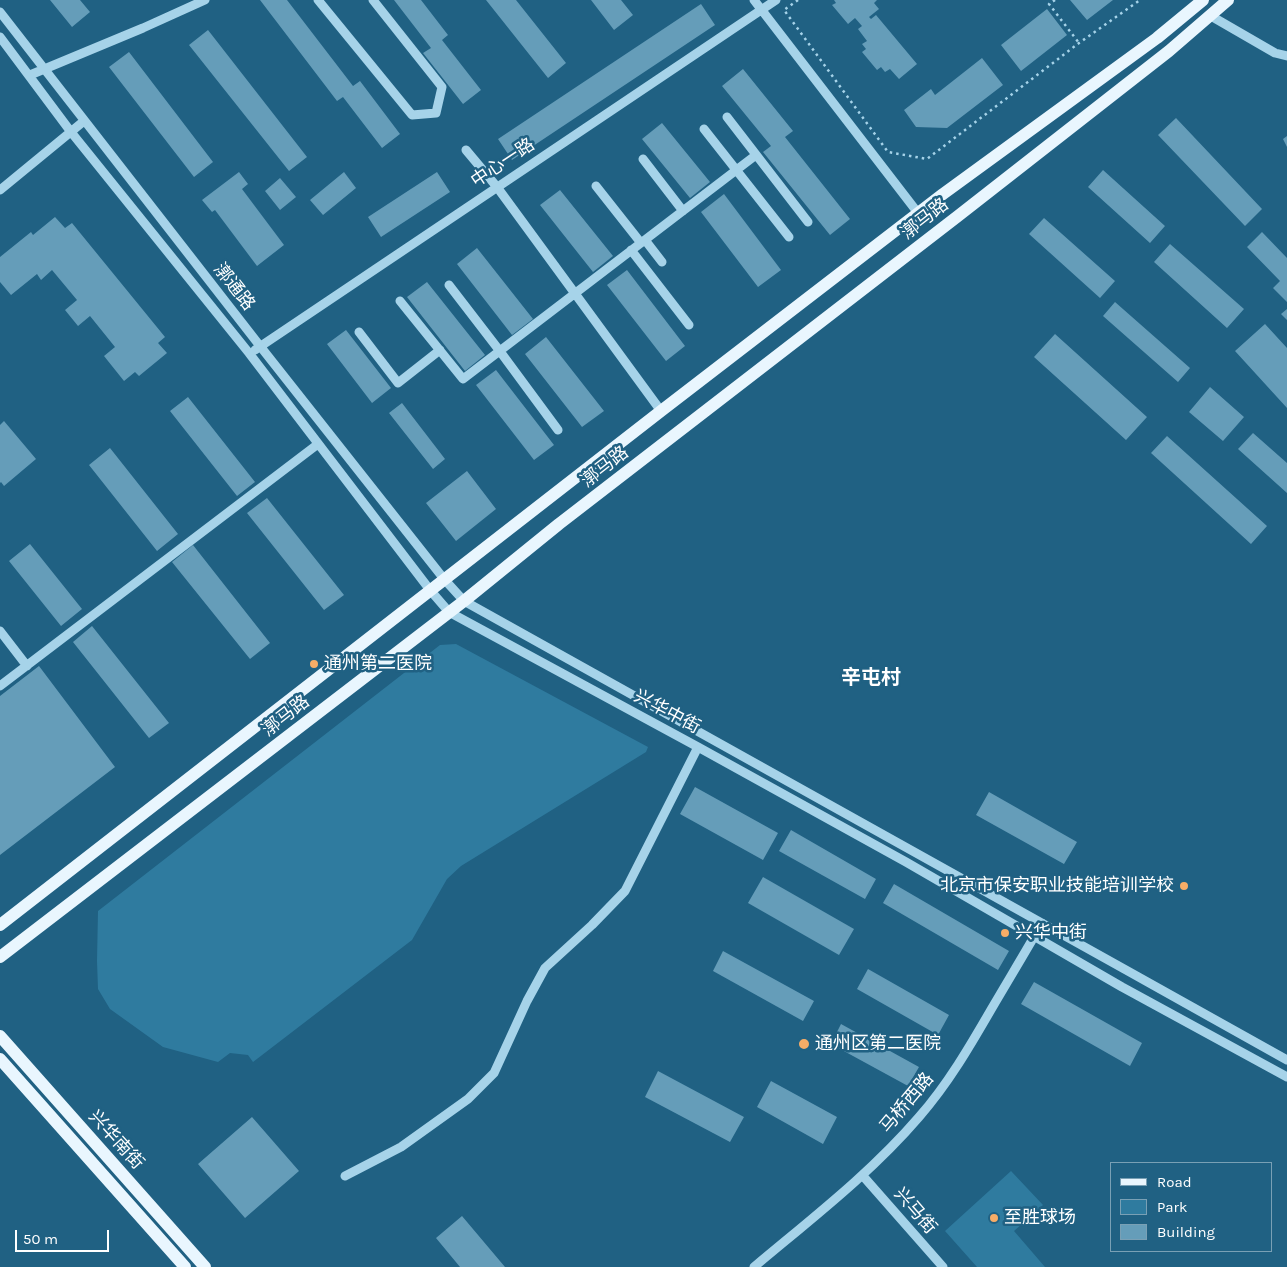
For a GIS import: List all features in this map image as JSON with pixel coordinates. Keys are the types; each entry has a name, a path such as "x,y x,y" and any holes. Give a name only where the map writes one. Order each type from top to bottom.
{"main road":[{"name":"漷马路","path":"0,925 918,213 1157,38 1203,0"},
{"name":"漷马路","path":"0,957 464,601 566,518 1169,51 1228,0"},
{"name":"兴华南街","path":"0,1036 205,1267"},
{"name":"兴华南街","path":"0,1059 185,1267"}],"street":[{"path":"30,75 205,0"},
{"path":"318,0 412,115 436,113 442,88 372,0"},
{"path":"754,0 918,213"},
{"name":"中心一路","path":"249,353 776,0"},
{"name":"漷通路","path":"0,12 444,579"},
{"path":"1211,16 1275,53 1287,56"},
{"name":"漷通路","path":"0,37 71,132 249,353 430,590"},
{"path":"727,117 808,222"},
{"path":"0,190 84,121"},
{"path":"704,129 789,237"},
{"path":"466,150 497,187 661,411"},
{"path":"400,301 463,379 756,155"},
{"path":"643,159 683,211"},
{"path":"596,186 662,262"},
{"path":"631,250 689,325"},
{"path":"449,285 558,430"},
{"path":"359,332 398,383 440,350"},
{"path":"0,686 318,444"},
{"name":"兴华中街","path":"444,579 464,601 704,737 1287,1060"},
{"name":"兴华中街","path":"430,590 449,612 906,862 1122,987 1287,1078"},
{"path":"0,631 28,666"},
{"path":"345,1176 401,1148 468,1099 494,1073 546,968 625,891 698,748"},
{"name":"马桥西路","path":"754,1267 863,1176 914,1123 956,1068 1042,923"},
{"name":"兴马街","path":"863,1176 943,1267"}],"path":[{"path":"798,0 784,10 888,152 926,159 1079,43 1140,0"},
{"path":"1055,0 1049,4 1079,43"}],"green space":[{"path":"456,644 648,747 646,752 461,866 447,879 412,940 253,1062 248,1055 230,1053 218,1062 163,1047 110,1009 98,989 98,911 440,645"},
{"name":"至胜球场","path":"1011,1171 1043,1205 1014,1231 1045,1267 977,1267 945,1231"}],"building":[{"path":"50,0 80,0 90,12 72,27"},
{"path":"260,0 287,0 353,86 360,81 400,134 382,148 343,97 337,101"},
{"path":"394,0 421,0 448,35 442,40 481,90 463,104 423,53 431,48"},
{"path":"486,0 516,0 566,63 548,78"},
{"path":"591,0 621,0 633,15 614,30"},
{"path":"834,0 877,0 874,3 879,9 869,17 871,19 876,15 917,64 899,79 890,69 885,72 881,67 877,70 862,52 866,49 862,44 867,41 858,29 862,26 855,18 848,24 832,5 836,3"},
{"path":"1070,0 1113,0 1087,20"},
{"path":"701,4 715,25 512,160 498,139"},
{"path":"1047,9 1067,35 1021,71 1001,45"},
{"path":"208,30 307,157 289,171 189,45"},
{"path":"129,52 213,162 194,177 109,67"},
{"path":"982,58 1003,85 947,128 916,127 904,110 931,89 935,95"},
{"path":"743,69 793,131 785,137 850,219 830,235 763,152 771,146 722,86"},
{"path":"1176,118 1262,209 1245,226 1158,135"},
{"path":"662,123 710,182 690,198 642,139"},
{"path":"1287,136 1287,147 1283,139"},
{"path":"1103,170 1165,226 1150,243 1088,187"},
{"path":"239,172 248,184 242,189 284,245 257,266 215,210 212,212 202,200"},
{"path":"344,172 356,188 323,215 310,200"},
{"path":"437,172 450,192 381,237 368,217"},
{"path":"280,178 296,197 280,210 265,191"},
{"path":"560,190 613,256 593,272 540,205"},
{"path":"724,194 781,270 758,287 701,212"},
{"path":"55,217 65,228 72,223 165,337 158,343 167,353 139,376 135,372 124,381 104,356 115,347 90,316 78,326 65,310 77,300 52,270 41,280 37,274 11,295 0,282 0,257 31,232 33,235"},
{"path":"1044,218 1115,281 1100,298 1029,234"},
{"path":"1262,232 1287,258 1287,302 1273,288 1280,281 1247,247"},
{"path":"1170,244 1244,309 1227,328 1154,262"},
{"path":"477,248 533,319 512,335 457,264"},
{"path":"627,270 685,346 666,361 607,285"},
{"path":"427,282 485,355 465,371 407,297"},
{"path":"1115,302 1190,368 1178,382 1103,316"},
{"path":"1287,309 1287,320 1281,314"},
{"path":"1265,324 1287,348 1287,408 1235,351"},
{"path":"346,330 391,388 372,403 327,344"},
{"path":"1055,334 1147,417 1126,440 1034,357"},
{"path":"546,337 604,411 582,427 525,354"},
{"path":"496,370 554,445 534,460 476,385"},
{"path":"1210,387 1244,417 1223,441 1189,412"},
{"path":"188,397 255,482 237,496 170,411"},
{"path":"402,403 445,459 433,469 389,413"},
{"path":"4,421 36,459 4,486 0,483 0,425"},
{"path":"1253,433 1287,463 1287,493 1238,449"},
{"path":"1167,436 1267,526 1251,544 1151,453"},
{"path":"110,448 178,534 157,551 89,465"},
{"path":"467,471 496,509 456,541 426,503"},
{"path":"267,498 344,595 324,610 247,513"},
{"path":"30,544 82,609 61,626 9,561"},
{"path":"193,545 270,643 250,659 172,562"},
{"path":"92,626 169,723 149,738 73,642"},
{"path":"39,666 115,767 0,855 0,696"},
{"path":"695,787 778,833 763,860 680,814"},
{"path":"989,792 1077,842 1064,864 976,815"},
{"path":"791,830 876,879 865,899 779,851"},
{"path":"763,877 854,929 839,955 748,903"},
{"path":"894,884 1009,951 998,970 883,903"},
{"path":"723,951 814,1001 803,1021 713,971"},
{"path":"868,969 949,1015 938,1035 857,989"},
{"path":"1034,982 1142,1043 1130,1066 1021,1004"},
{"path":"841,1024 919,1067 908,1086 831,1044"},
{"path":"658,1071 744,1117 730,1142 645,1097"},
{"path":"771,1081 837,1117 823,1144 757,1107"},
{"path":"252,1117 299,1171 245,1218 198,1164"},
{"path":"462,1216 505,1267 460,1267 436,1238"}],"place":[{"name":"通州第二医院","path":"314,664"},
{"name":"北京市保安职业技能培训学校","path":"1184,886"},
{"name":"兴华中街","path":"1005,933"},
{"name":"通州区第二医院","path":"804,1044"},
{"name":"至胜球场","path":"994,1218"}],"district":[{"name":"辛屯村","path":"871,678"}]}
